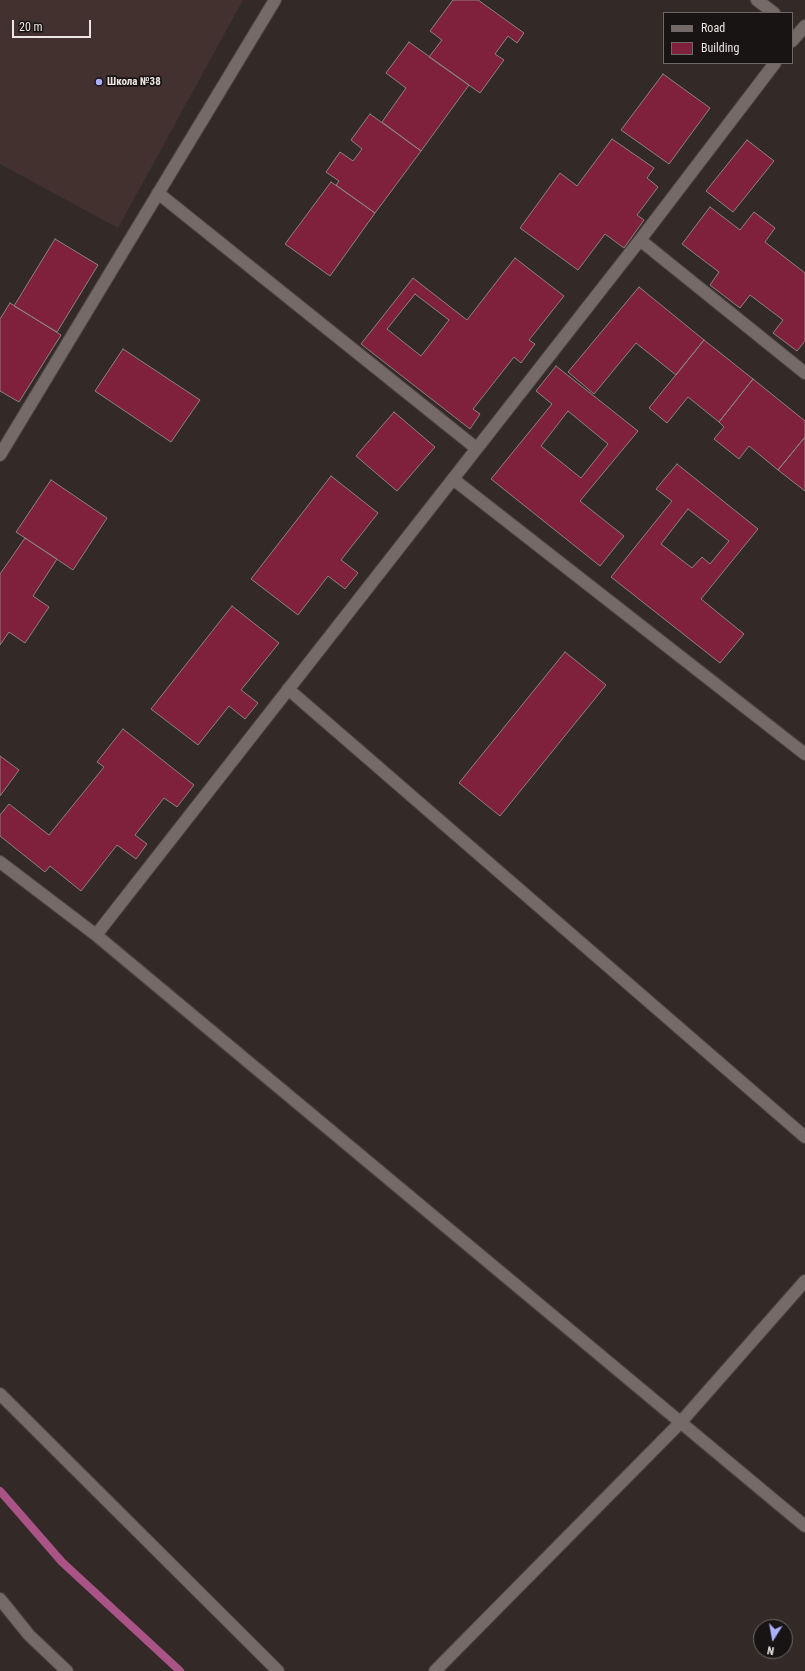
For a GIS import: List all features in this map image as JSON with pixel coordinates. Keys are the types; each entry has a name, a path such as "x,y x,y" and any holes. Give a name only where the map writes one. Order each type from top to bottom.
{"street":[{"path":"0,455 275,0"},
{"path":"757,0 773,12"},
{"path":"96,935 640,240 774,64"},
{"path":"158,193 476,448"},
{"path":"640,240 805,373"},
{"path":"452,479 805,754"},
{"path":"288,690 805,1137"},
{"path":"0,862 96,935 805,1526"},
{"path":"435,1671 680,1423 805,1281"},
{"path":"0,1394 278,1671"},
{"path":"0,1599 29,1635 67,1671"}],"shaded area":[{"name":"Школа №38","path":"0,0 243,0 118,228 0,164"}],"building":[{"path":"453,0 478,0 524,33 517,43 508,36 495,54 504,60 480,93 429,57 442,40 430,31"},
{"path":"409,42 469,85 421,151 382,122 406,88 386,73"},
{"path":"663,74 710,108 669,164 621,130"},
{"path":"370,114 421,151 375,213 336,185 339,181 326,172 340,152 353,161 362,149 351,140"},
{"path":"612,139 654,168 647,178 658,187 637,215 644,220 624,248 605,234 578,270 520,228 560,173 577,186"},
{"path":"747,140 774,161 733,212 706,191"},
{"path":"331,182 375,213 330,276 285,244"},
{"path":"710,207 740,230 754,212 775,228 765,242 805,273 805,341 797,351 773,333 783,320 750,295 740,308 710,285 719,272 682,244"},
{"path":"55,239 98,265 57,332 14,306"},
{"path":"515,258 564,296 529,340 535,344 521,363 514,357 473,409 480,414 470,429 361,344 413,278 467,320","holes":["415,294 449,320 421,356 387,329"]},
{"path":"639,287 704,340 676,375 636,343 594,394 568,372"},
{"path":"10,303 61,335 19,402 0,391 0,319"},
{"path":"704,340 753,379 719,422 688,397 667,423 649,408"},
{"path":"123,349 200,400 171,442 95,391"},
{"path":"556,366 638,431 580,501 624,536 600,566 491,479 552,404 536,391","holes":["568,411 608,444 581,478 541,446"]},
{"path":"753,379 805,421 805,437 778,470 749,446 739,459 714,439 724,427 719,422"},
{"path":"394,412 435,447 397,491 356,456"},
{"path":"805,437 805,491 778,470"},
{"path":"677,464 758,529 701,599 744,634 720,663 611,577 672,501 656,489","holes":["688,509 729,541 710,564 702,557 692,568 661,544"]},
{"path":"331,476 378,513 341,560 358,573 345,589 328,576 298,615 251,579"},
{"path":"51,480 107,518 73,570 16,532"},
{"path":"25,538 57,559 33,596 49,607 25,643 9,632 0,645 0,574"},
{"path":"232,606 279,643 241,690 258,703 245,719 229,706 198,745 151,709"},
{"path":"565,652 606,685 500,816 459,783"},
{"path":"123,729 194,785 177,807 164,798 135,835 147,844 136,859 117,845 81,891 50,866 45,872 0,836 0,815 9,804 49,835 104,767 97,762"},
{"path":"0,756 19,770 0,796"}],"waterway":[{"path":"0,1491 62,1562 180,1671"}],"place":[{"name":"Школа №38","path":"99,82"}]}
